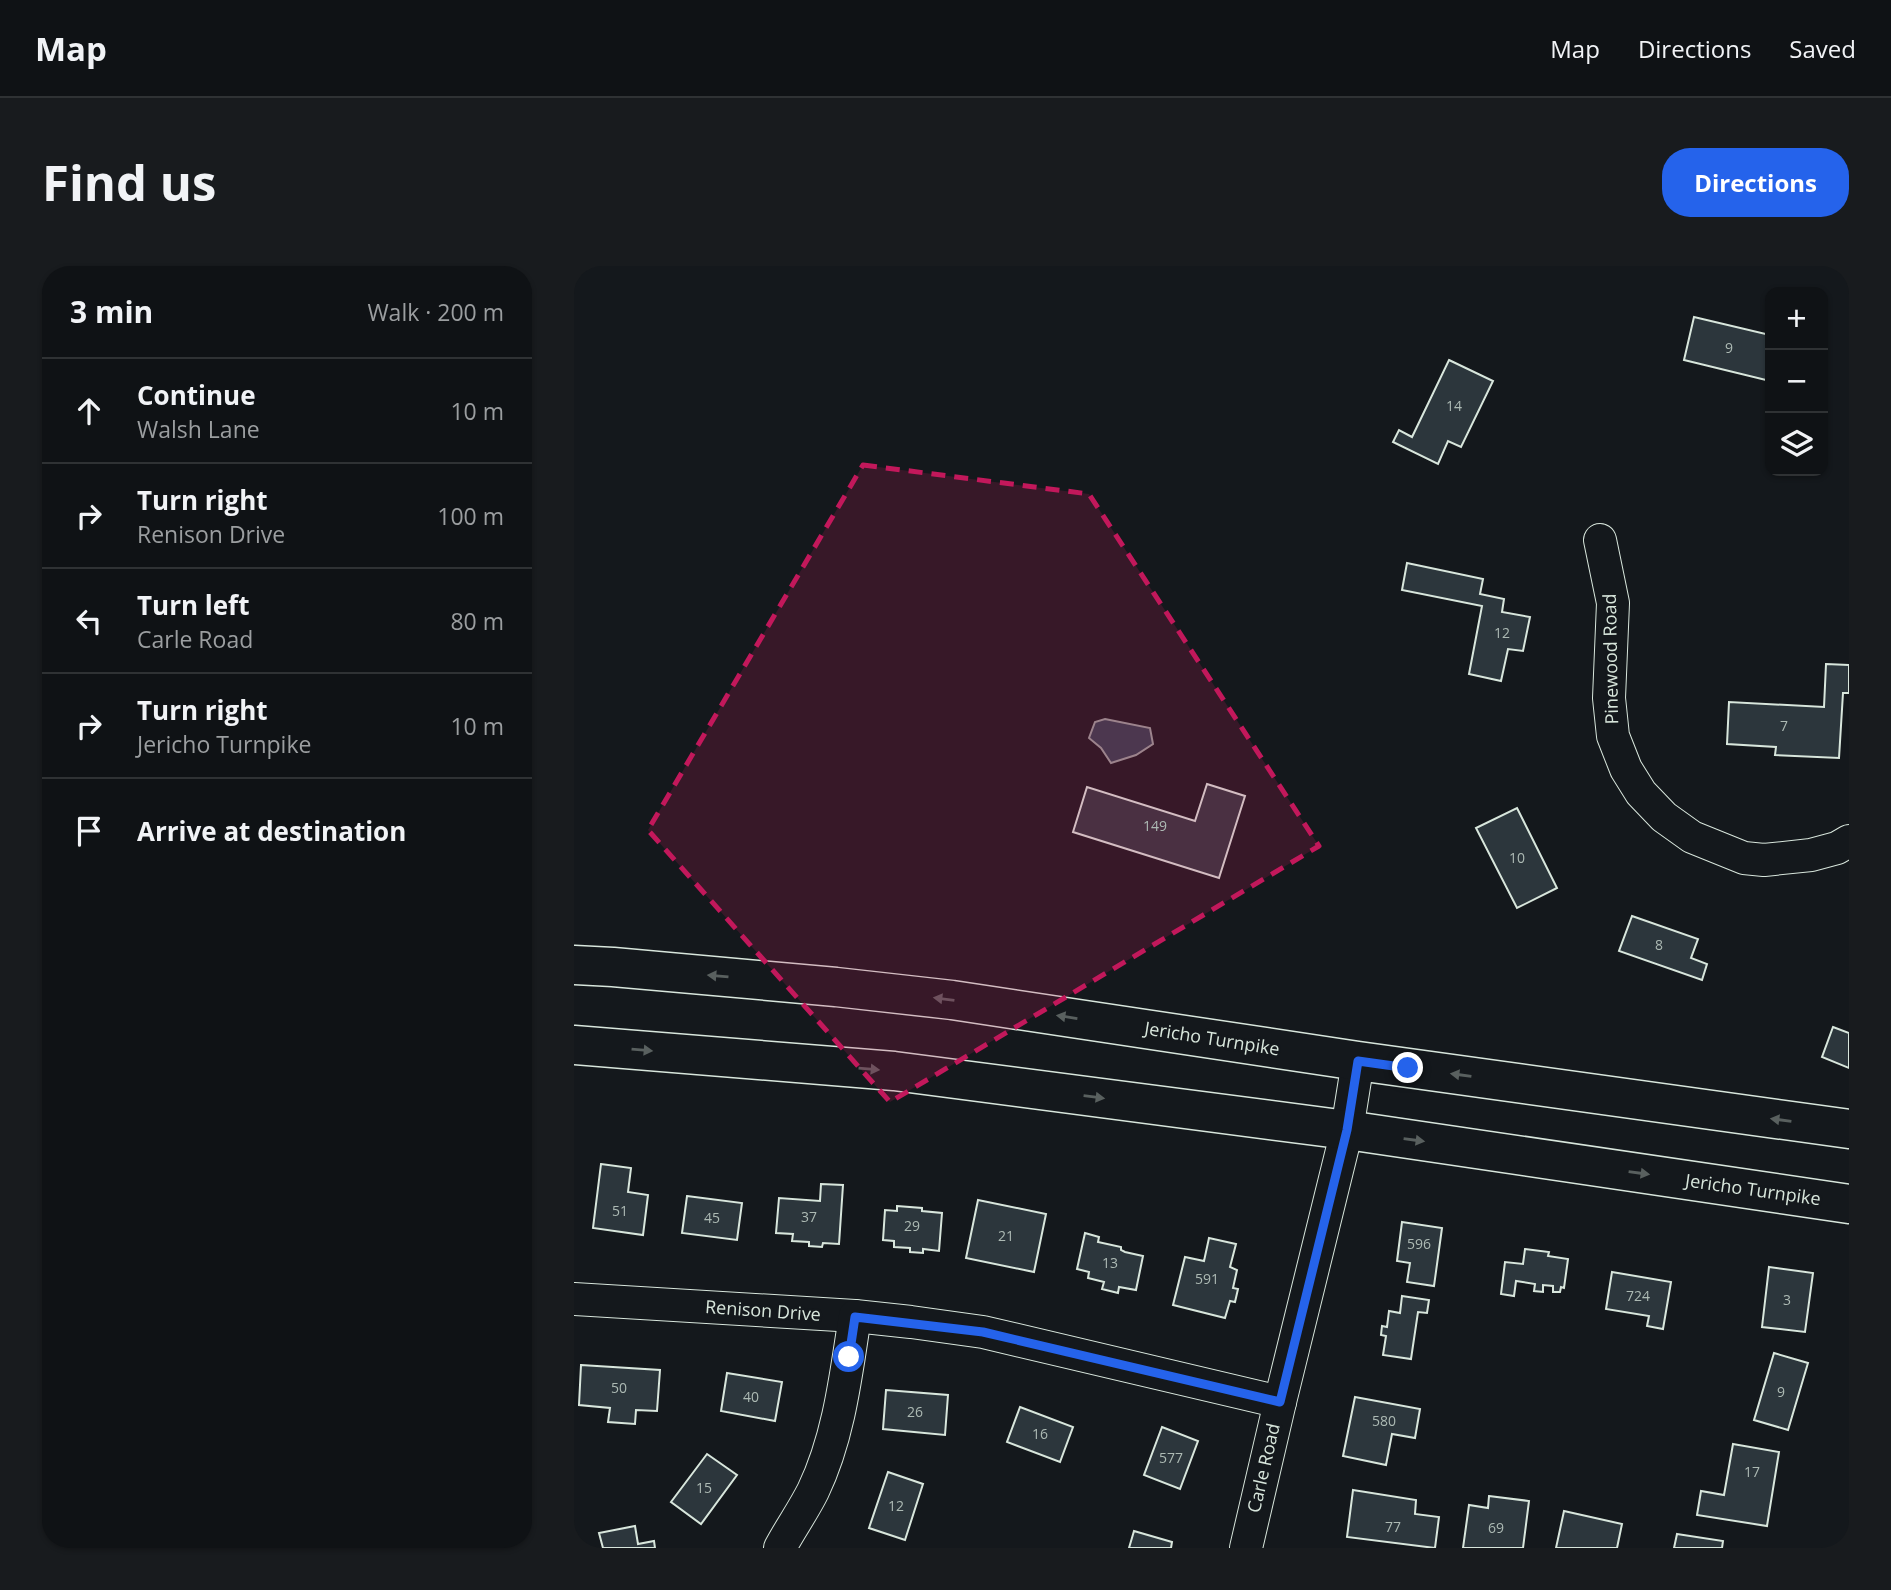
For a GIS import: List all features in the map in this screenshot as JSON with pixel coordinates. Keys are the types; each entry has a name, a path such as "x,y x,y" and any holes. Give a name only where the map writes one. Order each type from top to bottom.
{"main road":[{"name":"Jericho Turnpike","path":"574,965 836,987 952,1000 1358,1061 1849,1129"},
{"name":"Jericho Turnpike","path":"574,1045 894,1071 1347,1130 1849,1204"}],"street":[{"name":"Pinewood Road","path":"1600,540 1613,603 1609,698 1613,736 1626,769 1641,793 1664,817 1692,837 1744,858 1764,860 1811,855 1838,848 1849,841"},
{"name":"Carle Road","path":"1246,1548 1347,1130 1358,1061"},
{"name":"Renison Drive","path":"574,1299 855,1317 983,1332 1280,1402"},
{"path":"780,1548 813,1491 833,1436 855,1317"}],"highlighted area":[{"path":"863,465 1089,494 1319,846 890,1102 648,830"}],"water":[{"path":"1105,719 1150,728 1153,744 1136,755 1111,763 1101,748 1089,738 1095,722"}],"building":[{"path":"1694,317 1765,334 1765,380 1684,360"},
{"path":"1449,360 1493,381 1461,447 1448,441 1438,464 1393,442 1399,430 1412,437"},
{"path":"1407,563 1483,579 1480,594 1504,599 1502,612 1530,617 1523,651 1508,649 1501,681 1469,674 1482,606 1402,590"},
{"path":"1826,664 1849,665 1849,693 1843,693 1839,758 1775,755 1776,747 1727,744 1729,702 1824,707"},
{"path":"1207,784 1245,796 1219,878 1073,832 1087,787 1195,821"},
{"path":"1517,808 1557,888 1517,908 1476,828"},
{"path":"1632,916 1698,939 1691,958 1707,964 1702,980 1619,951"},
{"path":"1833,1027 1849,1033 1849,1068 1822,1057"},
{"path":"601,1164 631,1168 628,1192 648,1195 643,1235 593,1228"},
{"path":"821,1184 843,1185 839,1244 809,1246 809,1242 792,1241 793,1234 776,1233 779,1198 820,1201"},
{"path":"687,1196 742,1203 737,1240 682,1233"},
{"path":"978,1200 1046,1214 1034,1272 966,1258"},
{"path":"897,1206 942,1213 939,1251 923,1249 923,1253 910,1252 910,1248 894,1247 894,1241 883,1240 885,1210 897,1211"},
{"path":"1402,1222 1442,1228 1434,1286 1407,1282 1410,1263 1397,1261"},
{"path":"1085,1233 1099,1237 1098,1242 1143,1256 1136,1290 1119,1287 1118,1293 1102,1289 1104,1282 1088,1278 1089,1272 1077,1269"},
{"path":"1209,1238 1236,1244 1230,1267 1237,1270 1233,1288 1238,1289 1235,1302 1230,1301 1225,1318 1173,1305 1185,1257 1204,1261"},
{"path":"1525,1249 1549,1252 1548,1256 1568,1259 1564,1288 1561,1287 1560,1292 1553,1292 1553,1286 1543,1285 1543,1292 1534,1291 1535,1284 1516,1281 1514,1296 1501,1294 1505,1262 1523,1264"},
{"path":"1769,1267 1813,1273 1805,1332 1762,1327"},
{"path":"1612,1272 1671,1282 1663,1329 1647,1326 1649,1316 1606,1309"},
{"path":"1402,1296 1429,1300 1427,1313 1418,1312 1411,1359 1383,1355 1386,1336 1381,1335 1382,1326 1387,1327 1389,1311 1400,1313"},
{"path":"1774,1353 1808,1363 1788,1430 1754,1420"},
{"path":"581,1365 660,1370 657,1411 636,1410 635,1424 608,1422 610,1408 579,1405"},
{"path":"727,1373 782,1382 775,1421 721,1411"},
{"path":"886,1390 948,1395 945,1435 883,1429"},
{"path":"1355,1397 1420,1409 1415,1438 1392,1434 1386,1465 1343,1456"},
{"path":"1020,1407 1073,1427 1060,1462 1007,1442"},
{"path":"1162,1427 1198,1441 1180,1489 1144,1475"},
{"path":"1733,1444 1779,1452 1767,1526 1697,1515 1701,1491 1724,1495"},
{"path":"707,1454 737,1475 701,1524 671,1502"},
{"path":"888,1472 923,1484 905,1540 869,1528"},
{"path":"1353,1490 1416,1500 1415,1514 1439,1517 1435,1548 1347,1537"},
{"path":"1489,1496 1529,1501 1523,1548 1463,1548 1469,1505 1488,1508"},
{"path":"1564,1511 1622,1524 1617,1548 1556,1548"},
{"path":"635,1526 638,1544 654,1541 655,1548 603,1548 599,1533"},
{"path":"1134,1531 1172,1542 1171,1548 1129,1548"},
{"path":"1677,1534 1723,1541 1722,1548 1674,1548"}],"route":[{"path":"849,1357 855,1317 911,1322 983,1332 1280,1402 1347,1130 1358,1061 1408,1068"}]}
